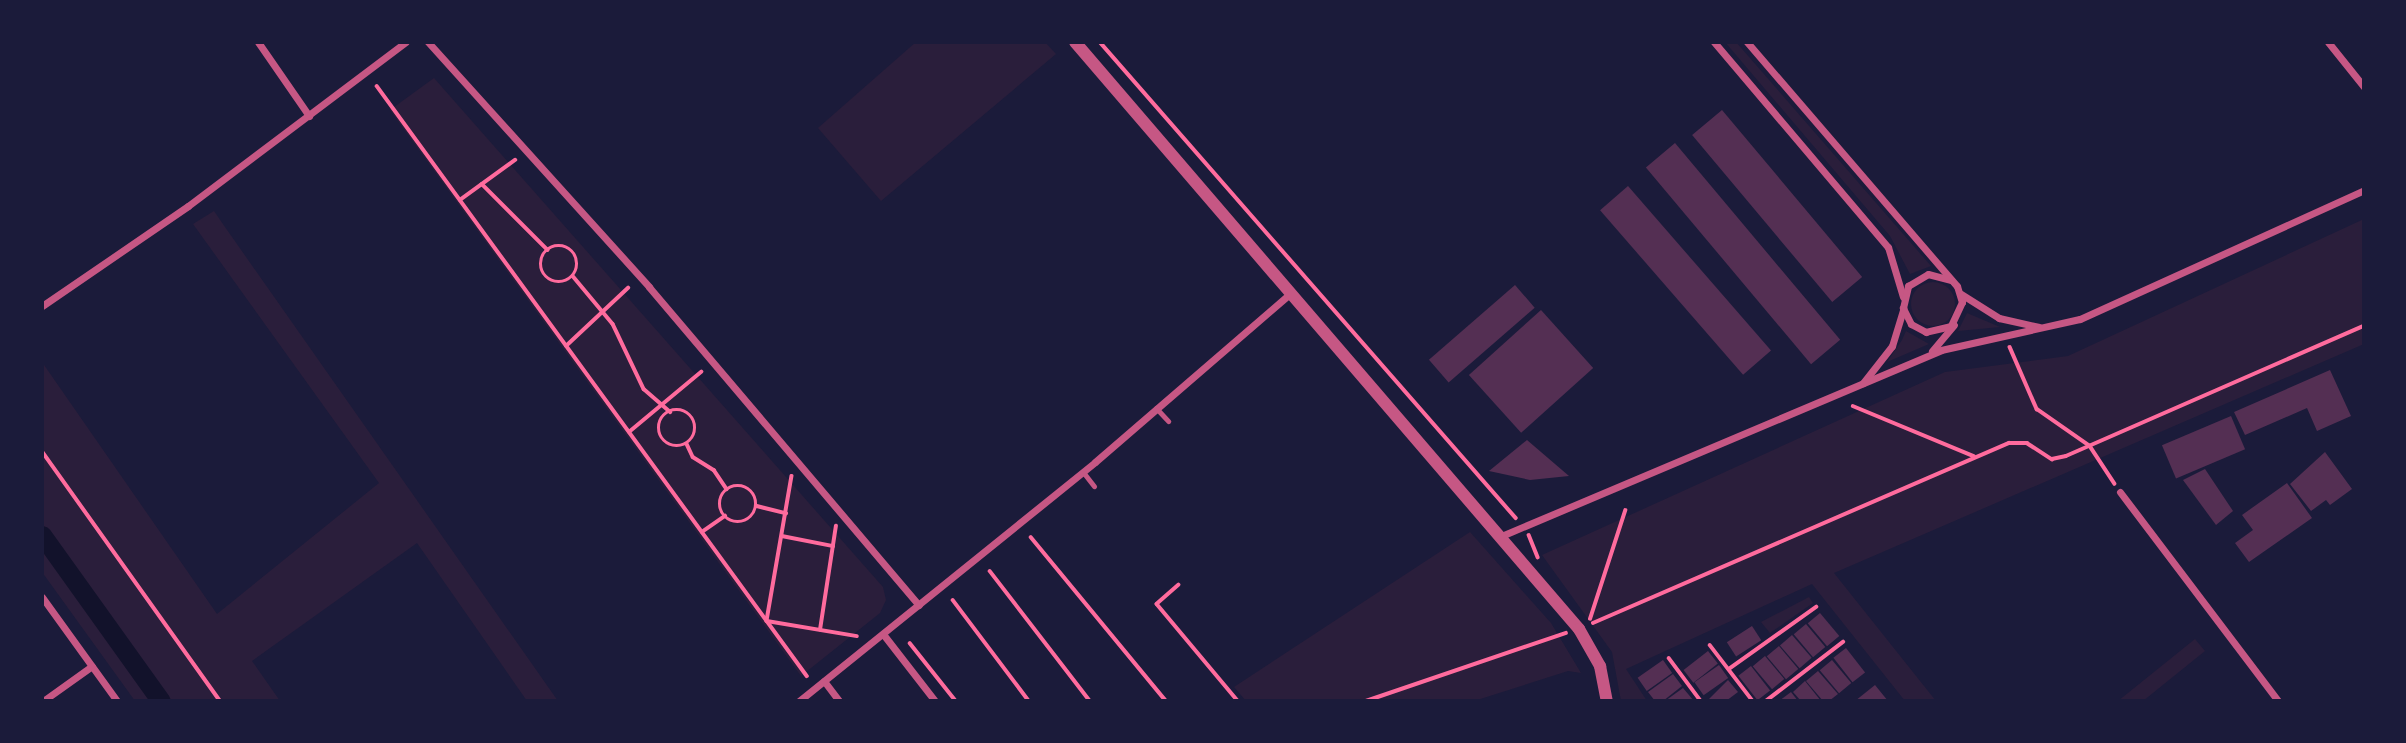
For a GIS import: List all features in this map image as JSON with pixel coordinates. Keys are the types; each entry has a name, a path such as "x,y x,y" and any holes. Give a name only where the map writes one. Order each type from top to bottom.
{"street":[{"path":"258,42 309,116"},
{"path":"42,306 188,206 406,42"},
{"path":"428,42 649,287 919,605"},
{"path":"1075,42 1499,537 1584,627 1595,653 1607,701"},
{"path":"1714,42 1888,247 1902,281 1903,305 1911,324 1945,339 1965,342"},
{"path":"1748,42 1961,293 1999,318 2043,328"},
{"path":"2328,42 2364,87"},
{"path":"1499,537 1927,356 1965,342 2080,319 2156,288 2364,190"},
{"path":"1860,386 1892,345 1908,286 1920,276 1936,274 1951,279"},
{"path":"799,701 1083,472 1291,293"},
{"path":"1927,356 1945,339 1957,319 1961,293"},
{"path":"1926,332 1944,331 1957,319"},
{"path":"2120,492 2278,701"},
{"path":"42,598 117,701"},
{"path":"883,634 935,701"},
{"path":"43,701 92,666"},
{"path":"824,681 839,701"}],"lane":[{"path":"1156,408 1168,421"},
{"path":"1083,472 1094,486"}],"path":[{"path":"1100,42 1524,527 1543,565"},
{"path":"377,86 807,676"},
{"path":"460,200 514,160"},
{"path":"482,184 548,250"},
{"path":"564,247 574,254 577,265 573,276 563,282 547,278 541,262 548,250 564,247"},
{"path":"573,276 603,311 628,352 636,379 664,403 670,412"},
{"path":"566,346 628,288"},
{"path":"1366,701 1584,627 1976,456 2018,441 2052,459 2090,446 2364,326"},
{"path":"2006,335 2037,409 2090,446 2120,492"},
{"path":"629,432 701,372"},
{"path":"1853,406 1976,456"},
{"path":"682,411 692,418 694,435 687,444 671,445 662,438 659,426 670,412 682,411"},
{"path":"687,444 693,457 714,470 727,489"},
{"path":"42,451 220,701"},
{"path":"767,621 792,476"},
{"path":"739,485 750,489 757,506 747,520 735,522 724,516 720,505 727,489 739,485"},
{"path":"757,506 786,513"},
{"path":"1584,627 1625,511"},
{"path":"702,532 724,516"},
{"path":"820,630 836,526"},
{"path":"782,536 833,546"},
{"path":"1031,537 1166,701"},
{"path":"990,570 1090,701"},
{"path":"1179,585 1157,604 1238,701"},
{"path":"953,600 1029,701"},
{"path":"1729,669 1816,607"},
{"path":"1580,615 1584,627"},
{"path":"767,621 858,636"},
{"path":"1766,701 1843,642"},
{"path":"910,643 956,701"},
{"path":"1710,645 1753,701"},
{"path":"1668,658 1701,701"}],"shaded area":[{"path":"916,42 1045,42 1056,54 881,201 818,128"},
{"path":"1725,42 1736,42 1931,266 1910,274 1890,236"},
{"path":"434,78 883,587 886,600 880,613 801,676 390,110"},
{"path":"214,211 558,701 527,701 417,543 252,661 280,701 135,701 42,572 42,362 217,614 379,483 193,224"},
{"path":"2364,219 2364,344 1834,573 1936,701 1905,701 1812,584 1626,669 1647,701 1621,701 1612,652 1542,555 1945,372 2068,356"},
{"path":"1933,282 1948,289 1955,304 1948,319 1933,326 1918,319 1911,304 1918,289"},
{"path":"1967,313 2000,327 1958,331"},
{"path":"1906,331 1929,344 1887,362 1902,340"},
{"path":"1470,532 1551,623 1581,673 1568,671 1474,701 1246,701 1234,687"},
{"path":"1809,597 1813,603 1770,633 1761,622"},
{"path":"2195,639 2205,651 2143,701 2118,701"}],"building":[{"path":"1722,110 1862,277 1832,302 1692,135"},
{"path":"1675,143 1840,340 1811,364 1646,167"},
{"path":"1628,186 1771,351 1743,375 1600,210"},
{"path":"1515,285 1535,308 1449,382 1429,360"},
{"path":"1541,310 1593,368 1521,433 1469,375"},
{"path":"2330,370 2351,416 2317,431 2307,408 2245,435 2234,412"},
{"path":"2231,416 2245,449 2176,478 2162,445"},
{"path":"1527,440 1569,476 1530,480 1489,471"},
{"path":"2325,452 2352,489 2330,505 2326,500 2311,511 2290,484"},
{"path":"2205,469 2233,511 2216,525 2183,480"},
{"path":"2287,483 2312,518 2249,562 2235,543 2253,530 2242,515"},
{"path":"1820,613 1839,636 1827,646 1808,623"},
{"path":"1806,624 1825,647 1813,657 1794,634"},
{"path":"1752,626 1761,640 1736,657 1727,642"},
{"path":"1792,635 1812,658 1800,668 1780,645"},
{"path":"1779,646 1798,669 1786,679 1767,656"},
{"path":"1846,648 1865,672 1852,682 1833,658"},
{"path":"1708,651 1718,664 1693,683 1684,670"},
{"path":"1765,656 1784,679 1772,689 1753,666"},
{"path":"1663,660 1672,673 1647,691 1638,678"},
{"path":"1832,660 1851,683 1839,693 1820,670"},
{"path":"1719,665 1728,678 1704,695 1694,682"},
{"path":"1751,666 1770,690 1757,700 1738,676"},
{"path":"1818,671 1838,694 1829,701 1823,701 1806,681"},
{"path":"1673,674 1682,686 1663,701 1655,701 1648,692"},
{"path":"1728,680 1738,692 1726,701 1707,701"},
{"path":"1805,681 1821,701 1801,701 1793,692"},
{"path":"1875,685 1888,701 1855,701"},
{"path":"1683,688 1694,701 1665,701"},
{"path":"1791,692 1798,701 1779,701"}],"waterway":[{"path":"42,535 161,701"}]}
